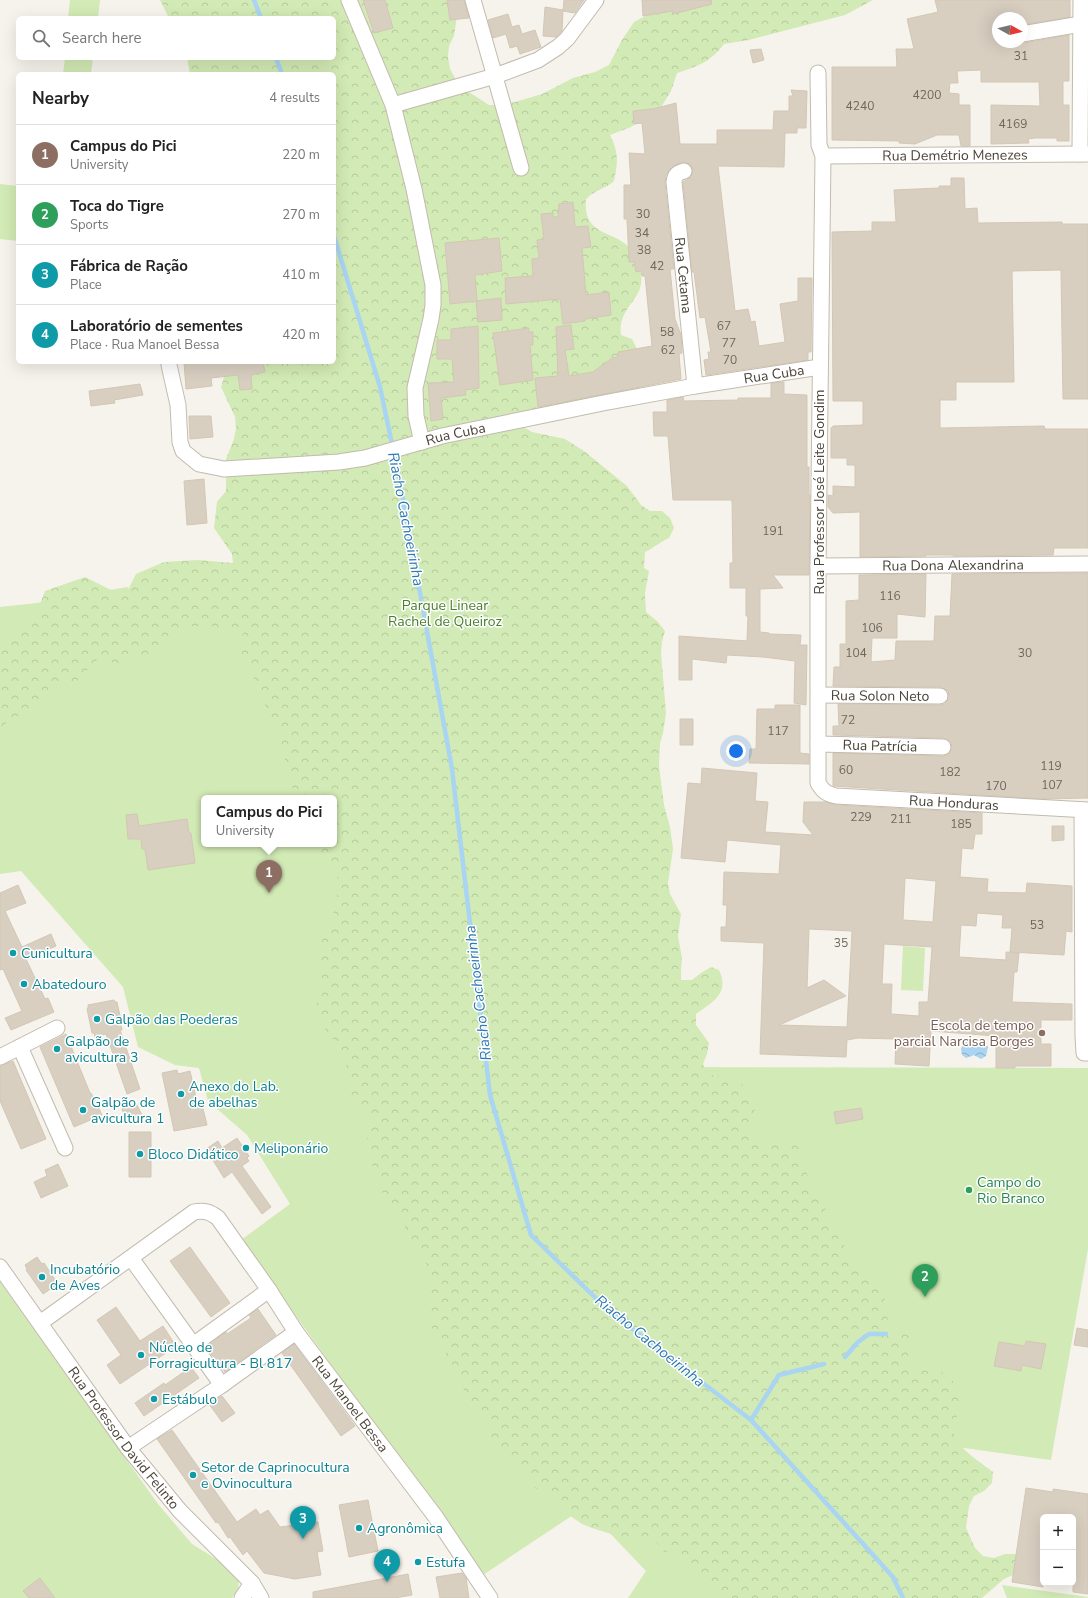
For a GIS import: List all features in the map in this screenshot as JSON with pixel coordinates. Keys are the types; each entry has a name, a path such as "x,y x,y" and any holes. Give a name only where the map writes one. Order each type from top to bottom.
{"street":[{"path":"349,0 393,105 414,188 433,285 431,319 415,388 418,443"},
{"path":"473,0 521,168"},
{"path":"393,105 495,76 538,60 558,47 567,39 596,0"},
{"path":"1081,0 1084,154"},
{"path":"1028,33 1081,24"},
{"name":"Rua Professor José Leite Gondim","path":"818,73 819,145 823,156 818,566 818,783 822,790"},
{"name":"Rua Demétrio Menezes","path":"823,156 1084,154"},
{"name":"Rua Cetama","path":"684,171 678,173 674,182 695,386"},
{"name":"Rua Cuba","path":"169,365 178,406 180,442 183,452 199,464 224,469 339,462 376,455 442,436 603,403 695,386 820,367"},
{"name":"Rua Dona Alexandrina","path":"818,566 1088,564"},
{"name":"Rua Solon Neto","path":"819,695 940,696"},
{"name":"Rua Patrícia","path":"818,744 942,747"},
{"name":"Rua Honduras","path":"822,790 828,794 836,796 1085,810"},
{"path":"1085,810 1083,1036 1084,1053 1088,1053"},
{"path":"0,1058 58,1028"},
{"path":"20,1047 65,1148"},
{"name":"Rua Manoel Bessa","path":"131,1258 194,1212 210,1212 218,1218 269,1290 296,1332 435,1516 490,1598"},
{"path":"40,1323 131,1258 222,1385"},
{"name":"Rua Professor David Felinto","path":"0,1267 128,1448 180,1511 252,1583 260,1598"},
{"path":"193,1345 269,1290"},
{"path":"128,1448 222,1385 296,1332"},
{"path":"242,1598 252,1583"}],"green space":[{"path":"70,0 100,0 98,16 68,16"},
{"name":"Parque Linear Rachel de Queiroz","path":"160,0 449,0 457,16 454,36 449,46 448,57 450,69 461,87 489,105 505,105 542,94 573,78 595,72 609,65 622,40 634,22 676,0 873,0 845,15 749,40 724,44 704,63 677,73 671,91 660,109 631,127 610,135 615,147 617,158 614,181 593,193 586,199 586,212 590,221 596,228 620,240 628,246 634,254 640,269 641,281 639,290 635,299 624,314 621,324 621,335 632,339 637,349 633,383 647,391 522,426 532,432 565,439 584,451 627,486 641,505 650,511 662,511 670,518 674,528 669,538 645,552 644,568 649,571 645,593 646,612 658,622 665,631 661,653 666,713 660,743 659,766 664,805 670,827 673,849 668,883 670,894 681,914 678,936 682,958 681,980 692,980 711,967 719,970 722,978 721,991 718,996 714,1001 696,1014 696,1025 709,1043 703,1064 707,1074 730,1079 750,1088 755,1110 751,1132 757,1141 768,1143 790,1141 799,1148 809,1180 819,1200 830,1216 839,1238 851,1256 858,1272 864,1277 880,1285 885,1295 884,1306 895,1338 903,1334 909,1335 912,1340 905,1368 913,1374 929,1370 940,1371 949,1377 956,1386 959,1403 954,1430 956,1439 965,1450 993,1472 992,1483 984,1491 974,1496 969,1506 966,1528 975,1548 983,1556 994,1558 1005,1554 1016,1554 1015,1574 1004,1579 982,1598 719,1598 671,1551 664,1552 655,1540 636,1537 624,1538 582,1524 563,1511 545,1491 532,1487 523,1471 488,1444 492,1434 487,1421 470,1406 458,1375 431,1326 431,1304 428,1293 428,1272 426,1263 413,1244 403,1223 384,1197 369,1156 367,1133 369,1122 364,1112 350,1095 346,1062 335,1042 322,1025 318,1014 319,948 323,938 330,930 339,887 337,875 331,866 323,858 313,855 309,847 337,847 337,795 295,795 290,781 280,737 269,717 259,686 245,666 241,650 241,637 244,632 210,626 183,626 179,633 159,650 119,664 98,659 76,682 50,688 38,702 23,713 0,726 0,646 17,629 32,626 45,591 85,577 118,595 127,592 136,574 164,562 198,560 233,563 232,554 214,528 217,502 226,491 226,459 234,439 236,428 235,417 221,387 224,377 232,370 234,364 336,364 336,72 190,72 187,60 336,60 336,16 168,16"},
{"path":"65,60 93,60 91,72 63,72"},
{"path":"0,184 16,186 16,241 0,239"},
{"path":"127,587 160,623 353,604 846,1598 628,1598 646,1571 585,1507 483,1575 241,1240 290,1204 247,1135 208,1101 199,1068 175,1065 138,1047 123,987 21,871 0,874 0,607 37,603"},
{"path":"903,946 925,948 923,991 901,990"},
{"path":"666,1067 1088,1068 1088,1249 1051,1460 928,1443"},
{"path":"0,1282 158,1504 192,1544 229,1567 239,1581 238,1589 232,1598 0,1598"},
{"path":"1002,1585 1088,1597 1088,1598 1007,1598"}],"water":[{"path":"966,1042 975,1047 983,1044 988,1047 986,1056 981,1059 974,1055 966,1058 962,1055 961,1049 963,1044"}],"building":[{"path":"363,0 385,0 393,28 374,33"},
{"path":"447,0 464,0 469,18 450,20"},
{"path":"564,0 584,0 575,13 563,11"},
{"path":"642,0 711,0 712,4 673,14 673,11 643,16"},
{"path":"935,0 1070,0 1070,17 1028,24 1028,12 992,12 992,48 1028,48 1028,42 1069,35 1069,81 1063,81 1063,105 1069,105 1069,141 1057,141 1057,138 1035,138 1028,139 1029,143 991,144 991,105 1040,106 1039,82 981,82 981,70 957,71 958,83 950,83 949,93 959,94 959,105 970,105 970,146 961,146 959,135 937,135 915,144 899,143 899,141 832,140 832,67 897,67 896,49 914,49 907,19 938,12"},
{"path":"545,7 563,10 562,31 556,37 543,36"},
{"path":"508,14 512,27 519,25 522,34 535,30 541,47 520,54 517,46 510,48 506,34 493,38 488,20"},
{"path":"761,49 764,60 753,63 750,50"},
{"path":"791,90 807,91 806,128 797,128 797,133 785,133 784,167 718,166 735,311 748,309 751,322 755,321 759,346 785,342 780,304 798,301 798,278 812,278 811,352 808,352 808,360 706,375 704,360 709,359 708,352 711,352 705,317 700,318 694,272 692,272 683,182 691,177 693,169 690,164 682,162 670,169 666,175 665,183 674,269 670,269 675,319 681,335 682,353 679,354 681,379 538,407 535,378 558,376 556,327 571,325 574,349 565,350 569,376 593,372 612,358 618,357 618,352 652,346 645,276 642,276 641,271 636,272 634,262 629,262 627,219 624,219 624,185 631,185 629,153 645,154 642,123 634,124 633,111 653,109 676,103 680,144 717,144 717,130 773,130 774,111 789,111 789,96 793,96"},
{"path":"951,178 964,178 965,209 977,208 978,223 1062,222 1062,224 1088,224 1088,399 1063,399 1061,270 1012,271 1014,382 956,382 956,400 940,400 940,428 1044,426 1045,429 1088,429 1088,548 1054,548 1053,555 926,555 860,557 860,512 833,513 828,507 828,495 833,496 833,486 855,487 855,465 847,465 847,458 831,458 831,428 833,426 863,425 863,401 833,401 832,232 872,231 872,222 896,222 894,190 951,186"},
{"path":"573,202 575,227 588,226 591,247 582,248 586,295 609,292 611,315 563,324 560,299 506,304 505,278 533,276 532,259 539,258 537,240 544,239 541,214 553,213 553,217 558,217 559,204"},
{"path":"499,238 502,271 475,275 477,301 450,304 445,243"},
{"path":"501,298 502,320 478,322 476,301"},
{"path":"478,326 479,388 465,390 466,395 441,398 443,419 431,421 428,383 454,382 452,359 437,359 437,340 451,340 451,329"},
{"path":"529,328 529,332 533,332 533,345 530,345 533,380 500,385 493,333"},
{"path":"184,364 263,364 265,372 251,375 252,389 240,390 238,375 211,378 212,386 186,389"},
{"path":"784,382 784,394 807,395 807,467 809,467 810,495 809,575 773,575 783,588 760,589 760,632 769,634 801,635 800,645 807,645 806,705 794,703 795,661 727,655 726,663 692,659 692,680 679,680 679,636 747,641 748,616 746,616 746,588 730,588 730,563 733,563 732,500 673,500 668,436 654,436 653,412 667,412 667,400 683,397 684,401 771,398 771,383"},
{"path":"140,384 143,395 114,400 115,403 91,406 89,391"},
{"path":"189,416 211,416 213,437 190,439"},
{"path":"204,479 207,523 187,525 184,481"},
{"path":"1088,573 1088,798 1044,799 833,786 833,753 943,756 948,755 952,748 951,742 943,738 833,735 833,726 839,726 838,704 940,705 945,704 949,696 948,691 940,687 833,686 834,667 840,667 840,644 846,644 846,601 859,600 859,575 926,574 925,617 897,614 897,638 872,638 871,662 895,660 896,641 934,641 935,616 950,616 952,574"},
{"path":"775,705 800,705 800,753 809,754 809,764 749,763 750,749 756,749 757,709 775,709"},
{"path":"680,719 693,719 693,745 680,745"},
{"path":"702,768 757,773 755,801 768,802 765,832 813,835 803,822 804,802 826,802 836,805 982,813 982,834 975,834 973,849 962,848 960,877 988,879 987,892 1026,893 1027,883 1072,886 1072,932 1066,931 1064,955 1010,952 1012,928 1002,928 1003,915 977,913 976,926 961,925 959,957 1006,960 1006,952 1019,953 1017,972 1014,972 1012,1002 1072,1004 1072,1020 1041,1020 1041,1044 1051,1044 1051,1066 1015,1066 1015,1068 996,1068 996,1036 931,1031 929,1066 895,1064 896,1039 858,1038 847,1040 846,1057 760,1054 764,943 721,941 721,927 726,927 727,905 723,905 724,872 779,874 781,845 727,840 725,862 681,858 688,783 701,784","holes":["905,878 936,881 933,922 903,920","809,929 852,931 847,1027 779,1025 846,996 824,980 807,988","884,944 932,947 928,1002 919,1002 919,1016 891,1014 892,984 882,984"]},
{"path":"137,814 139,826 187,819 189,833 191,833 195,863 148,870 145,849 142,849 141,839 128,839 126,815"},
{"path":"1052,826 1064,826 1064,840 1052,841"},
{"path":"18,885 26,903 5,911 22,947 51,934 56,946 26,959 45,999 48,998 54,1012 11,1030 5,1018 22,1011 3,969 0,970 0,893"},
{"path":"114,1000 117,1002 122,1025 122,1030 120,1030 140,1089 127,1094 106,1034 95,1037 94,1033 92,1033 87,1009 88,1005"},
{"path":"66,1034 90,1093 102,1115 74,1127 40,1047"},
{"path":"13,1061 46,1139 21,1149 0,1101 0,1066"},
{"name":"Anexo do Lab. de abelhas","path":"177,1070 178,1074 190,1071 198,1106 202,1105 207,1125 174,1131 162,1073"},
{"path":"136,1103 142,1115 127,1122 122,1109"},
{"path":"861,1108 863,1119 836,1124 834,1112"},
{"name":"Bloco Didático","path":"129,1132 151,1132 151,1177 129,1177"},
{"path":"237,1138 249,1156 247,1158 249,1161 242,1166 271,1207 262,1214 232,1172 224,1178 206,1149 218,1141 222,1148"},
{"path":"58,1164 68,1186 41,1198 34,1182 47,1176 45,1170"},
{"path":"190,1247 230,1303 211,1317 170,1261"},
{"name":"Incubatório de Aves","path":"37,1257 42,1264 44,1263 58,1284 43,1294 26,1270 25,1265"},
{"name":"Núcleo de Forragicultura - Bl 817","path":"116,1307 140,1341 163,1326 176,1346 120,1384 107,1365 121,1355 97,1320"},
{"path":"258,1309 276,1335 225,1372 206,1347 226,1332 227,1334 251,1318 249,1315"},
{"path":"1077,1328 1088,1330 1088,1347 1074,1345"},
{"path":"1026,1341 1046,1344 1041,1369 1022,1365 1021,1371 994,1366 999,1342 1025,1346"},
{"path":"294,1344 355,1426 341,1436 282,1353"},
{"path":"191,1367 199,1378 144,1416 135,1403"},
{"name":"Estábulo","path":"222,1396 235,1413 222,1422 209,1404"},
{"path":"172,1430 237,1522 256,1509 260,1515 268,1510 280,1527 318,1522 323,1551 317,1552 321,1575 295,1579 264,1573 247,1551 243,1555 230,1537 228,1538 218,1522 216,1523 157,1439"},
{"path":"1026,1488 1053,1492 1053,1489 1088,1494 1088,1594 1073,1592 1073,1586 1076,1586 1076,1514 1040,1514 1040,1586 1043,1587 1012,1582"},
{"name":"Agronômica","path":"368,1500 378,1551 349,1557 339,1505"},
{"path":"462,1573 466,1578 469,1598 440,1598 436,1577"},
{"path":"408,1574 412,1595 395,1598 313,1598 313,1592"},
{"path":"40,1578 55,1598 29,1598 23,1591"}],"waterway":[{"name":"Riacho Cachoeirinha","path":"254,0 260,16"},
{"name":"Riacho Cachoeirinha","path":"277,60 281,72"},
{"name":"Riacho Cachoeirinha","path":"336,243 380,387 399,477 452,769 490,1095 531,1235 609,1311 751,1420 893,1577 903,1598"},
{"path":"845,1357 858,1342 869,1334 886,1334"},
{"path":"751,1420 779,1375 824,1364"}],"place":[{"name":"Campus do Pici","path":"269,893"},
{"name":"Cunicultura","path":"13,953"},
{"name":"Abatedouro","path":"24,984"},
{"name":"Galpão das Poederas","path":"97,1019"},
{"name":"Escola de tempo parcial Narcisa Borges","path":"1042,1033"},
{"name":"Galpão de avicultura 3","path":"57,1049"},
{"name":"Anexo do Lab. de abelhas","path":"181,1094"},
{"name":"Galpão de avicultura 1","path":"83,1110"},
{"name":"Meliponário","path":"246,1148"},
{"name":"Bloco Didático","path":"140,1154"},
{"name":"Campo do Rio Branco","path":"969,1190"},
{"name":"Incubatório de Aves","path":"42,1277"},
{"name":"Toca do Tigre","path":"925,1297"},
{"name":"Núcleo de Forragicultura - Bl 817","path":"141,1355"},
{"name":"Estábulo","path":"154,1399"},
{"name":"Setor de Caprinocultura e Ovinocultura","path":"193,1475"},
{"name":"Agronômica","path":"359,1528"},
{"name":"Fábrica de Ração","path":"303,1539"},
{"name":"Estufa","path":"418,1562"},
{"name":"Laboratório de sementes","path":"387,1582"}]}
